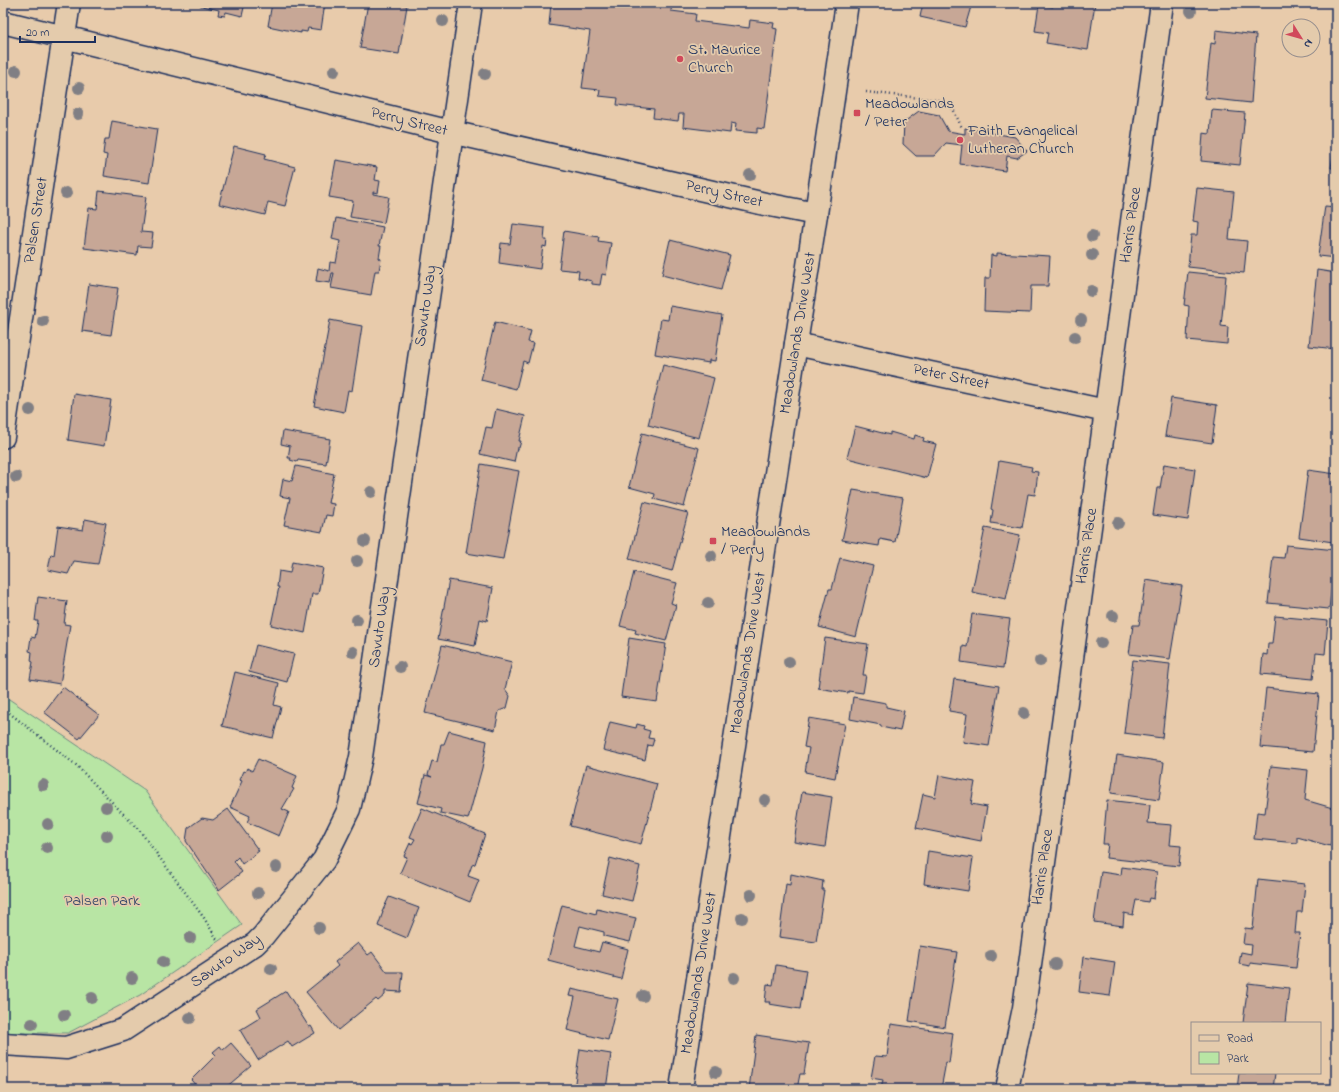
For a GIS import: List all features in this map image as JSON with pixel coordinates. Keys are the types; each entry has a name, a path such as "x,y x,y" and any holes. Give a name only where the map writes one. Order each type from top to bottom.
{"street":[{"name":"Palsen Street","path":"3,437 69,3"},
{"name":"Savuto Way","path":"3,1044 66,1048 123,1030 230,960 263,936 324,860 349,809 362,749 471,3"},
{"name":"Meadowlands Drive West","path":"681,1089 816,214 847,3"},
{"name":"Harris Place","path":"1007,1089 1024,1008 1162,3"},
{"name":"Perry Street","path":"3,22 64,35 451,132 765,204 816,214"},
{"name":"Peter Street","path":"796,344 1106,410"}],"path":[{"path":"866,92 938,100 953,109 962,128"},
{"path":"3,708 76,765 140,831 204,918 230,960"}],"green space":[{"name":"Palsen Park","path":"3,695 145,791 242,925 140,995 68,1033 3,1033"}],"building":[{"path":"198,3 245,3 242,16 226,12 225,16 218,15 219,10 197,5"},
{"path":"272,3 325,3 321,30 308,28 307,32 301,31 301,33 268,26"},
{"path":"368,3 390,3 407,6 399,54 360,48"},
{"name":"St. Maurice Church","path":"551,3 672,3 671,11 696,14 695,21 749,28 750,20 774,23 773,28 777,29 764,129 757,128 757,133 735,131 736,124 731,123 730,133 683,127 684,114 679,114 678,121 653,118 654,109 617,105 618,98 599,96 600,90 582,88 590,31 549,25"},
{"path":"923,3 972,3 965,27 920,17"},
{"path":"1053,3 1095,3 1088,50 1046,43 1048,33 1035,31 1039,5 1053,7"},
{"path":"1216,30 1256,35 1251,103 1205,98 1211,43 1215,44"},
{"path":"1212,110 1245,113 1240,165 1201,161 1203,133 1210,134"},
{"name":"Faith Evangelical Lutheran Church","path":"919,111 939,115 948,131 965,134 965,128 1015,137 1027,151 1017,158 1007,156 1005,171 960,164 962,145 946,143 934,156 916,156 903,144 904,122"},
{"path":"112,121 157,129 149,183 104,176 107,155 103,154 105,139 109,139"},
{"path":"1336,134 1336,168 1331,168"},
{"path":"234,146 266,154 264,159 295,167 285,206 268,202 265,215 219,204"},
{"path":"336,160 377,167 375,180 380,181 378,193 373,192 373,194 389,197 384,223 350,217 353,201 329,197"},
{"path":"1197,188 1234,192 1229,239 1247,241 1244,273 1188,267 1191,235 1197,235 1198,222 1193,221"},
{"path":"99,191 146,197 141,232 153,233 151,247 138,246 137,255 84,248 89,208 97,209"},
{"path":"1325,206 1336,207 1336,258 1318,256"},
{"path":"336,218 383,227 379,246 381,246 379,258 381,259 379,271 375,271 371,295 331,288 334,273 332,273 330,283 316,281 318,268 329,271 330,262 336,263 340,241 332,239"},
{"path":"513,224 545,228 544,240 547,240 546,247 543,246 540,269 499,263 501,243 510,244"},
{"path":"564,231 599,237 598,241 611,243 606,275 602,274 600,285 592,284 592,281 578,278 579,271 559,269"},
{"path":"670,240 730,255 721,290 662,275"},
{"path":"997,253 1050,256 1048,286 1031,286 1030,313 984,311 985,278 990,278 991,255 997,256"},
{"path":"1317,270 1336,273 1336,349 1309,346"},
{"path":"1188,272 1226,276 1221,326 1228,327 1227,344 1187,340 1189,306 1184,305"},
{"path":"89,284 118,288 111,335 82,331"},
{"path":"670,306 722,315 715,361 709,360 709,363 655,354 661,319 668,320"},
{"path":"330,320 362,326 352,391 348,390 344,412 314,406"},
{"path":"495,322 531,331 528,342 533,343 528,363 523,361 516,389 481,380"},
{"path":"663,365 714,378 699,438 648,425"},
{"path":"74,394 111,400 104,446 68,440"},
{"path":"1171,398 1217,405 1212,443 1165,436"},
{"path":"496,409 525,416 519,441 521,441 519,448 517,448 514,462 480,454 486,427 492,428"},
{"path":"855,426 890,435 890,432 914,439 915,435 924,438 923,441 936,444 927,478 847,458"},
{"path":"283,431 330,439 326,464 298,460 297,462 290,460 291,458 288,458 290,446 281,444"},
{"path":"642,433 699,448 684,507 654,499 655,494 629,487"},
{"path":"999,461 1032,467 1031,471 1038,472 1035,495 1028,494 1022,528 991,523 993,510 991,509"},
{"path":"481,464 519,471 503,559 466,553"},
{"path":"1164,464 1195,469 1188,520 1153,515 1157,488 1160,488"},
{"path":"296,466 334,474 328,503 334,504 332,516 326,515 322,532 284,525 290,498 280,496 283,479 292,481"},
{"path":"1308,470 1336,474 1336,524 1333,542 1299,537"},
{"path":"853,490 903,498 895,542 880,539 879,546 842,540"},
{"path":"644,502 688,513 672,571 629,559"},
{"path":"85,519 106,523 98,564 74,561 68,574 48,570 51,554 54,555 58,526 83,530"},
{"path":"985,528 1020,535 1006,599 972,592"},
{"path":"1286,545 1336,550 1329,609 1268,603 1273,557 1284,558"},
{"path":"840,558 873,566 856,637 819,627 829,589 832,589"},
{"path":"292,562 323,568 318,594 312,594 305,633 271,625 279,587 277,587 279,571 290,573"},
{"path":"634,572 677,583 671,603 676,605 666,641 635,633 636,630 620,626"},
{"path":"449,580 493,588 487,621 480,619 475,646 438,639"},
{"path":"1146,580 1182,586 1170,659 1129,654 1133,625 1139,625"},
{"path":"38,597 67,601 64,624 70,625 60,684 30,679 33,662 31,661 32,652 29,651 31,637 35,638 38,621 35,621"},
{"path":"972,614 1010,619 1003,668 961,662 963,646 967,647"},
{"path":"1275,616 1328,621 1325,654 1316,653 1313,679 1261,674 1263,654 1267,655 1268,644 1272,644"},
{"path":"629,638 666,644 657,702 621,697"},
{"path":"825,638 868,644 863,675 866,675 863,693 848,691 848,693 818,688"},
{"path":"256,645 294,654 287,682 249,672"},
{"path":"442,645 512,662 505,689 510,696 507,708 499,711 495,730 425,713"},
{"path":"1133,660 1170,664 1162,738 1124,733"},
{"path":"235,672 279,683 274,705 281,707 273,738 222,726"},
{"path":"954,679 999,686 989,746 963,742 967,714 949,711"},
{"path":"63,687 99,715 79,739 44,712"},
{"path":"1266,688 1319,694 1313,752 1260,747"},
{"path":"853,697 886,703 886,707 904,711 900,731 881,727 881,725 850,719"},
{"path":"809,718 845,724 835,778 805,772 809,748 804,747"},
{"path":"610,722 636,728 637,724 644,726 643,729 650,731 648,738 654,739 652,746 648,745 645,760 603,750"},
{"path":"449,731 487,741 482,768 468,819 440,813 441,809 418,803 425,775 432,777 428,775 432,761 437,762 441,744 444,744"},
{"path":"1117,755 1164,762 1159,800 1111,793"},
{"path":"258,759 297,776 292,788 294,789 282,809 289,812 279,836 247,822 250,816 230,807 242,781 239,780 243,771 245,772 247,768 252,771"},
{"path":"586,765 657,784 641,844 570,826"},
{"path":"1271,766 1308,770 1305,800 1336,809 1336,824 1330,846 1297,837 1297,843 1254,839 1257,812 1265,813"},
{"path":"939,775 975,782 971,804 987,807 981,841 916,828 923,794 935,797"},
{"path":"802,792 832,797 825,847 794,842"},
{"path":"1107,800 1150,805 1148,823 1172,825 1170,845 1181,846 1179,866 1106,858 1108,844 1103,844"},
{"path":"422,808 485,834 475,864 472,865 468,876 479,880 470,902 400,873 407,857 404,856 410,843 412,844 415,839 410,837"},
{"path":"228,809 259,851 242,864 238,857 234,861 242,872 219,890 186,841 188,828 202,818 213,820"},
{"path":"928,851 973,858 968,891 924,884"},
{"path":"610,858 640,866 632,901 602,894"},
{"path":"1122,867 1157,872 1154,899 1149,898 1148,902 1136,900 1133,915 1124,913 1123,926 1094,922 1101,872 1121,875"},
{"path":"791,874 823,881 822,890 824,890 816,942 779,937 786,884 790,885"},
{"path":"1258,879 1305,884 1302,912 1297,912 1295,933 1300,933 1296,968 1250,963 1250,966 1239,964 1241,952 1251,954 1252,945 1243,944 1245,928 1253,929"},
{"path":"389,897 419,908 407,938 378,926 382,912"},
{"path":"562,905 596,914 597,909 636,918 630,942 604,936 604,932 580,926 575,946 599,952 602,942 628,949 621,979 548,960"},
{"path":"358,943 368,955 372,952 387,972 403,972 401,992 385,991 385,995 378,1001 376,999 338,1030 306,992 338,966 335,962"},
{"path":"920,946 957,952 945,1027 909,1021"},
{"path":"1083,957 1115,962 1110,996 1079,992"},
{"path":"776,965 806,970 800,1009 765,1002 767,984 773,985"},
{"path":"1248,983 1289,988 1285,1022 1243,1022"},
{"path":"571,989 618,999 608,1040 567,1030 575,997 569,996"},
{"path":"286,991 309,1027 311,1026 315,1033 292,1047 288,1041 258,1060 240,1030 261,1017 257,1009"},
{"path":"891,1024 953,1033 949,1063 946,1062 941,1089 881,1089 883,1080 871,1078 875,1056 887,1057"},
{"path":"756,1035 809,1043 804,1074 800,1074 797,1089 749,1089"},
{"path":"231,1043 251,1066 224,1089 199,1089 191,1080 216,1055 213,1052 220,1046 223,1050"},
{"path":"580,1049 611,1054 606,1089 574,1089"},
{"path":"1239,1074 1275,1074 1273,1089 1237,1089"}],"place":[{"name":"St. Maurice Church","path":"680,59"},
{"name":"Meadowlands / Peter","path":"857,113"},
{"name":"Faith Evangelical Lutheran Church","path":"960,140"},
{"name":"Meadowlands / Perry","path":"713,541"}]}
